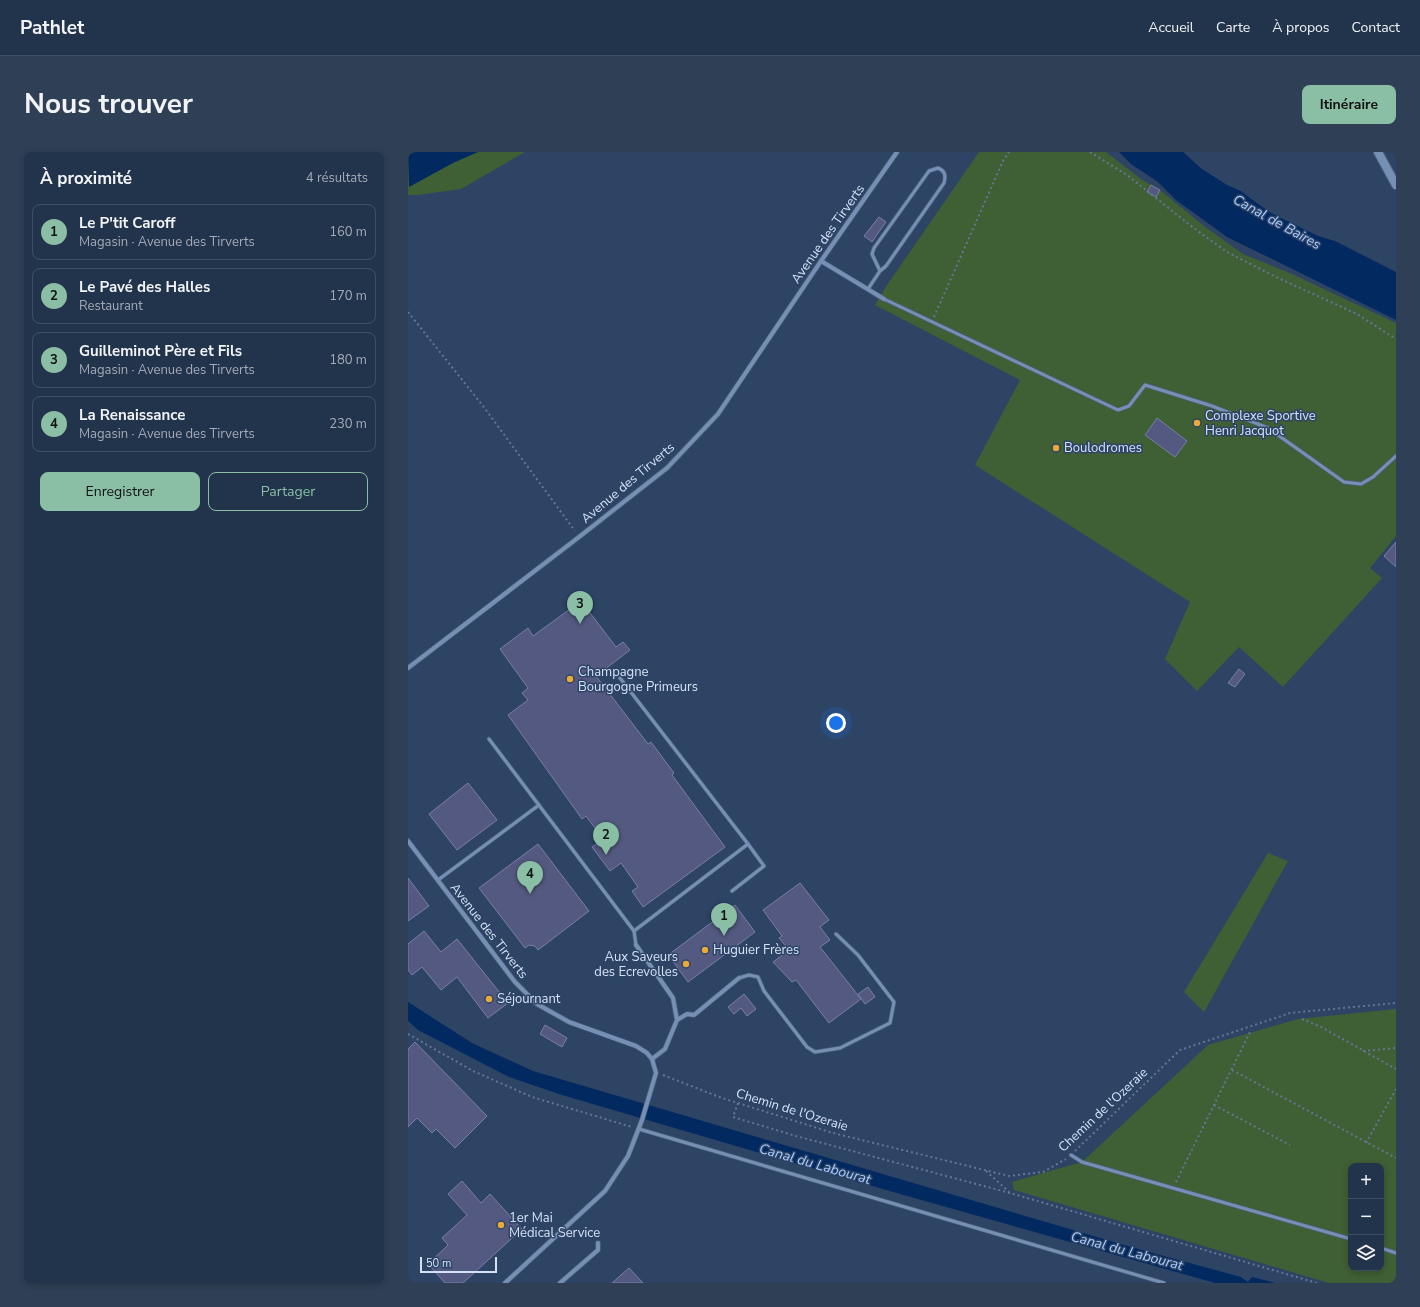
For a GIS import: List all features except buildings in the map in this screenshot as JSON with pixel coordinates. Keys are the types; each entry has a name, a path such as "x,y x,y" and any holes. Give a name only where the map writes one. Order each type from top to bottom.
{"main road":[{"path":"1378,152 1396,185"}],"street":[{"name":"Avenue des Tirverts","path":"408,668 667,468 718,414 821,261 897,152"},
{"path":"821,261 884,299"},
{"name":"Avenue des Tirverts","path":"408,841 515,982 537,1004 569,1022 636,1046 647,1053 652,1059"},
{"path":"505,1283 605,1191 628,1156 639,1129 656,1072 652,1059 664,1049 677,1020 673,998 636,945"},
{"path":"677,1020 687,1014 694,1015 739,978"},
{"path":"560,1283 598,1250 598,1243"}],"lane":[{"path":"868,289 880,271 886,266 944,182 946,175 943,170 938,168 929,171 874,248 872,254 880,271"},
{"path":"884,299 1118,410 1129,406 1145,385 1212,406 1268,428 1344,482 1361,484 1373,477 1396,456"},
{"path":"620,678 764,866 732,891"},
{"path":"489,739 634,931 636,945"},
{"path":"438,880 539,805"},
{"path":"634,931 748,844"},
{"path":"739,978 749,975 758,977 764,991 807,1047 815,1052 840,1048 890,1023 894,1002 858,955 836,934"},
{"path":"639,1129 1164,1283"},
{"path":"1071,1155 1082,1162 1348,1238"},
{"path":"1384,1249 1396,1253"}],"path":[{"path":"932,322 1003,161 1009,152"},
{"path":"1090,152 1127,174 1194,228 1228,252 1276,277 1357,314 1396,339"},
{"path":"408,312 483,406 579,537"},
{"name":"Chemin de l'Ozeraie","path":"656,1072 738,1103 833,1133 1010,1176 1043,1172 1071,1155 1180,1050 1290,1013 1396,1003"},
{"path":"1302,1018 1396,1069"},
{"path":"1173,1188 1250,1032"},
{"path":"408,1034 473,1071 532,1097 639,1129"},
{"path":"1363,1051 1396,1048"},
{"path":"1232,1070 1396,1158"},
{"path":"1366,1143 1396,1089"},
{"path":"738,1103 733,1117 796,1136 1010,1193 1317,1283"},
{"path":"1214,1105 1290,1145"},
{"path":"985,1170 1010,1193"}],"green space":[{"path":"408,152 525,152 461,189 408,195"},
{"name":"Complexe Sportive Henri Jacquot","path":"979,152 1106,152 1141,179 1160,190 1204,226 1243,254 1292,274 1396,323 1396,536 1370,568 1382,578 1283,687 1239,647 1197,691 1165,659 1190,602 975,465 1020,380 875,305 887,285"},
{"path":"1268,853 1288,861 1204,1012 1184,992"},
{"path":"1396,1009 1396,1283 1329,1283 1014,1190 1012,1182 1082,1162 1208,1045 1298,1019"}],"water":[{"path":"408,152 478,152 453,163 409,187"},
{"name":"Canal de Baires","path":"1119,152 1183,152 1202,169 1227,185 1241,191 1271,213 1318,236 1335,241 1396,272 1396,320 1227,237 1176,200 1158,182 1131,164"},
{"name":"Canal du Labourat","path":"408,1002 472,1043 533,1071 1131,1247 1241,1277 1248,1282 1252,1277 1276,1283 1215,1283 893,1192 562,1095 509,1077 418,1030 408,1021"}],"place":[{"name":"Complexe Sportive Henri Jacquot","path":"1197,423"},
{"name":"Boulodromes","path":"1056,448"},
{"name":"Guilleminot Père et Fils","path":"580,624"},
{"name":"Champagne Bourgogne Primeurs","path":"570,679"},
{"name":"Le Pavé des Halles","path":"606,855"},
{"name":"La Renaissance","path":"530,894"},
{"name":"Le P'tit Caroff","path":"724,936"},
{"name":"Huguier Frères","path":"705,950"},
{"name":"Aux Saveurs des Ecrevolles","path":"686,964"},
{"name":"Séjournant","path":"489,999"},
{"name":"1er Mai Médical Service","path":"501,1225"}]}
